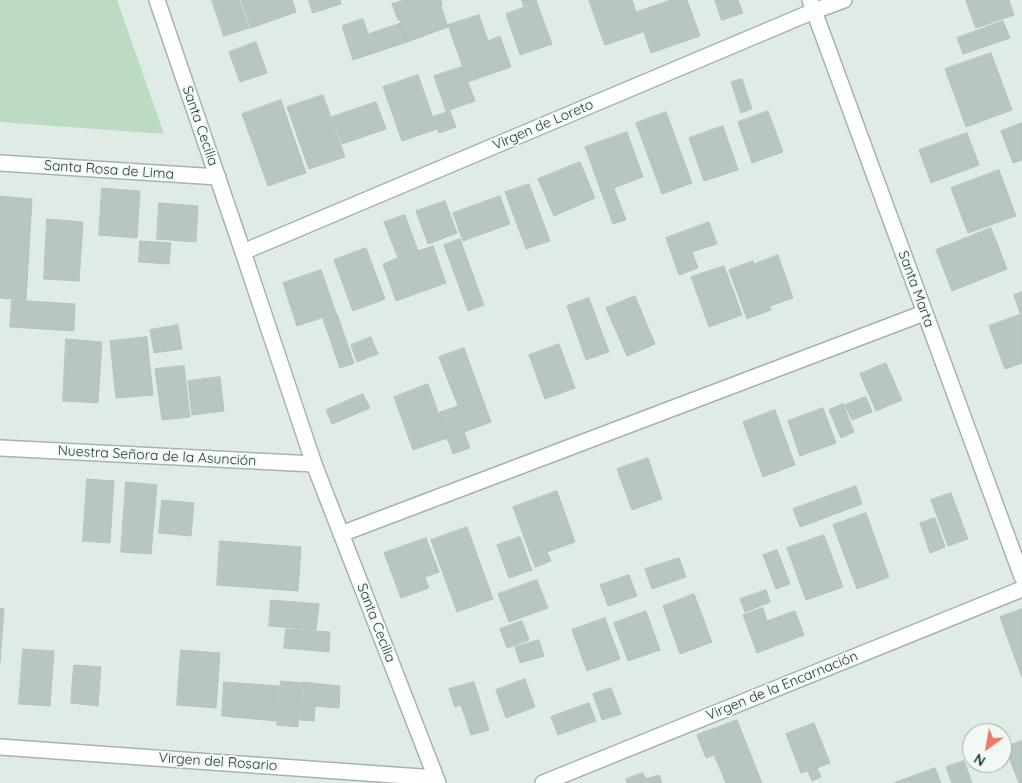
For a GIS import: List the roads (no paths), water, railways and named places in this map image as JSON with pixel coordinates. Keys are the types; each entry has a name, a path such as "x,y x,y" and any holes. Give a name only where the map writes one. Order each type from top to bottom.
{"street":[{"name":"Santa Cecilia","path":"156,0 218,177 314,464 437,780"},
{"name":"Virgen de Loreto","path":"243,252 812,6 844,0"},
{"name":"Santa Marta","path":"812,6 1022,577"},
{"name":"Santa Rosa de Lima","path":"0,163 218,177"},
{"path":"341,534 924,313"},
{"name":"Nuestra Señora de la Asunción","path":"0,448 314,464"},
{"name":"Virgen de la Encarnación","path":"543,783 1022,589"},
{"name":"Virgen del Rosario","path":"0,747 437,780"}]}
